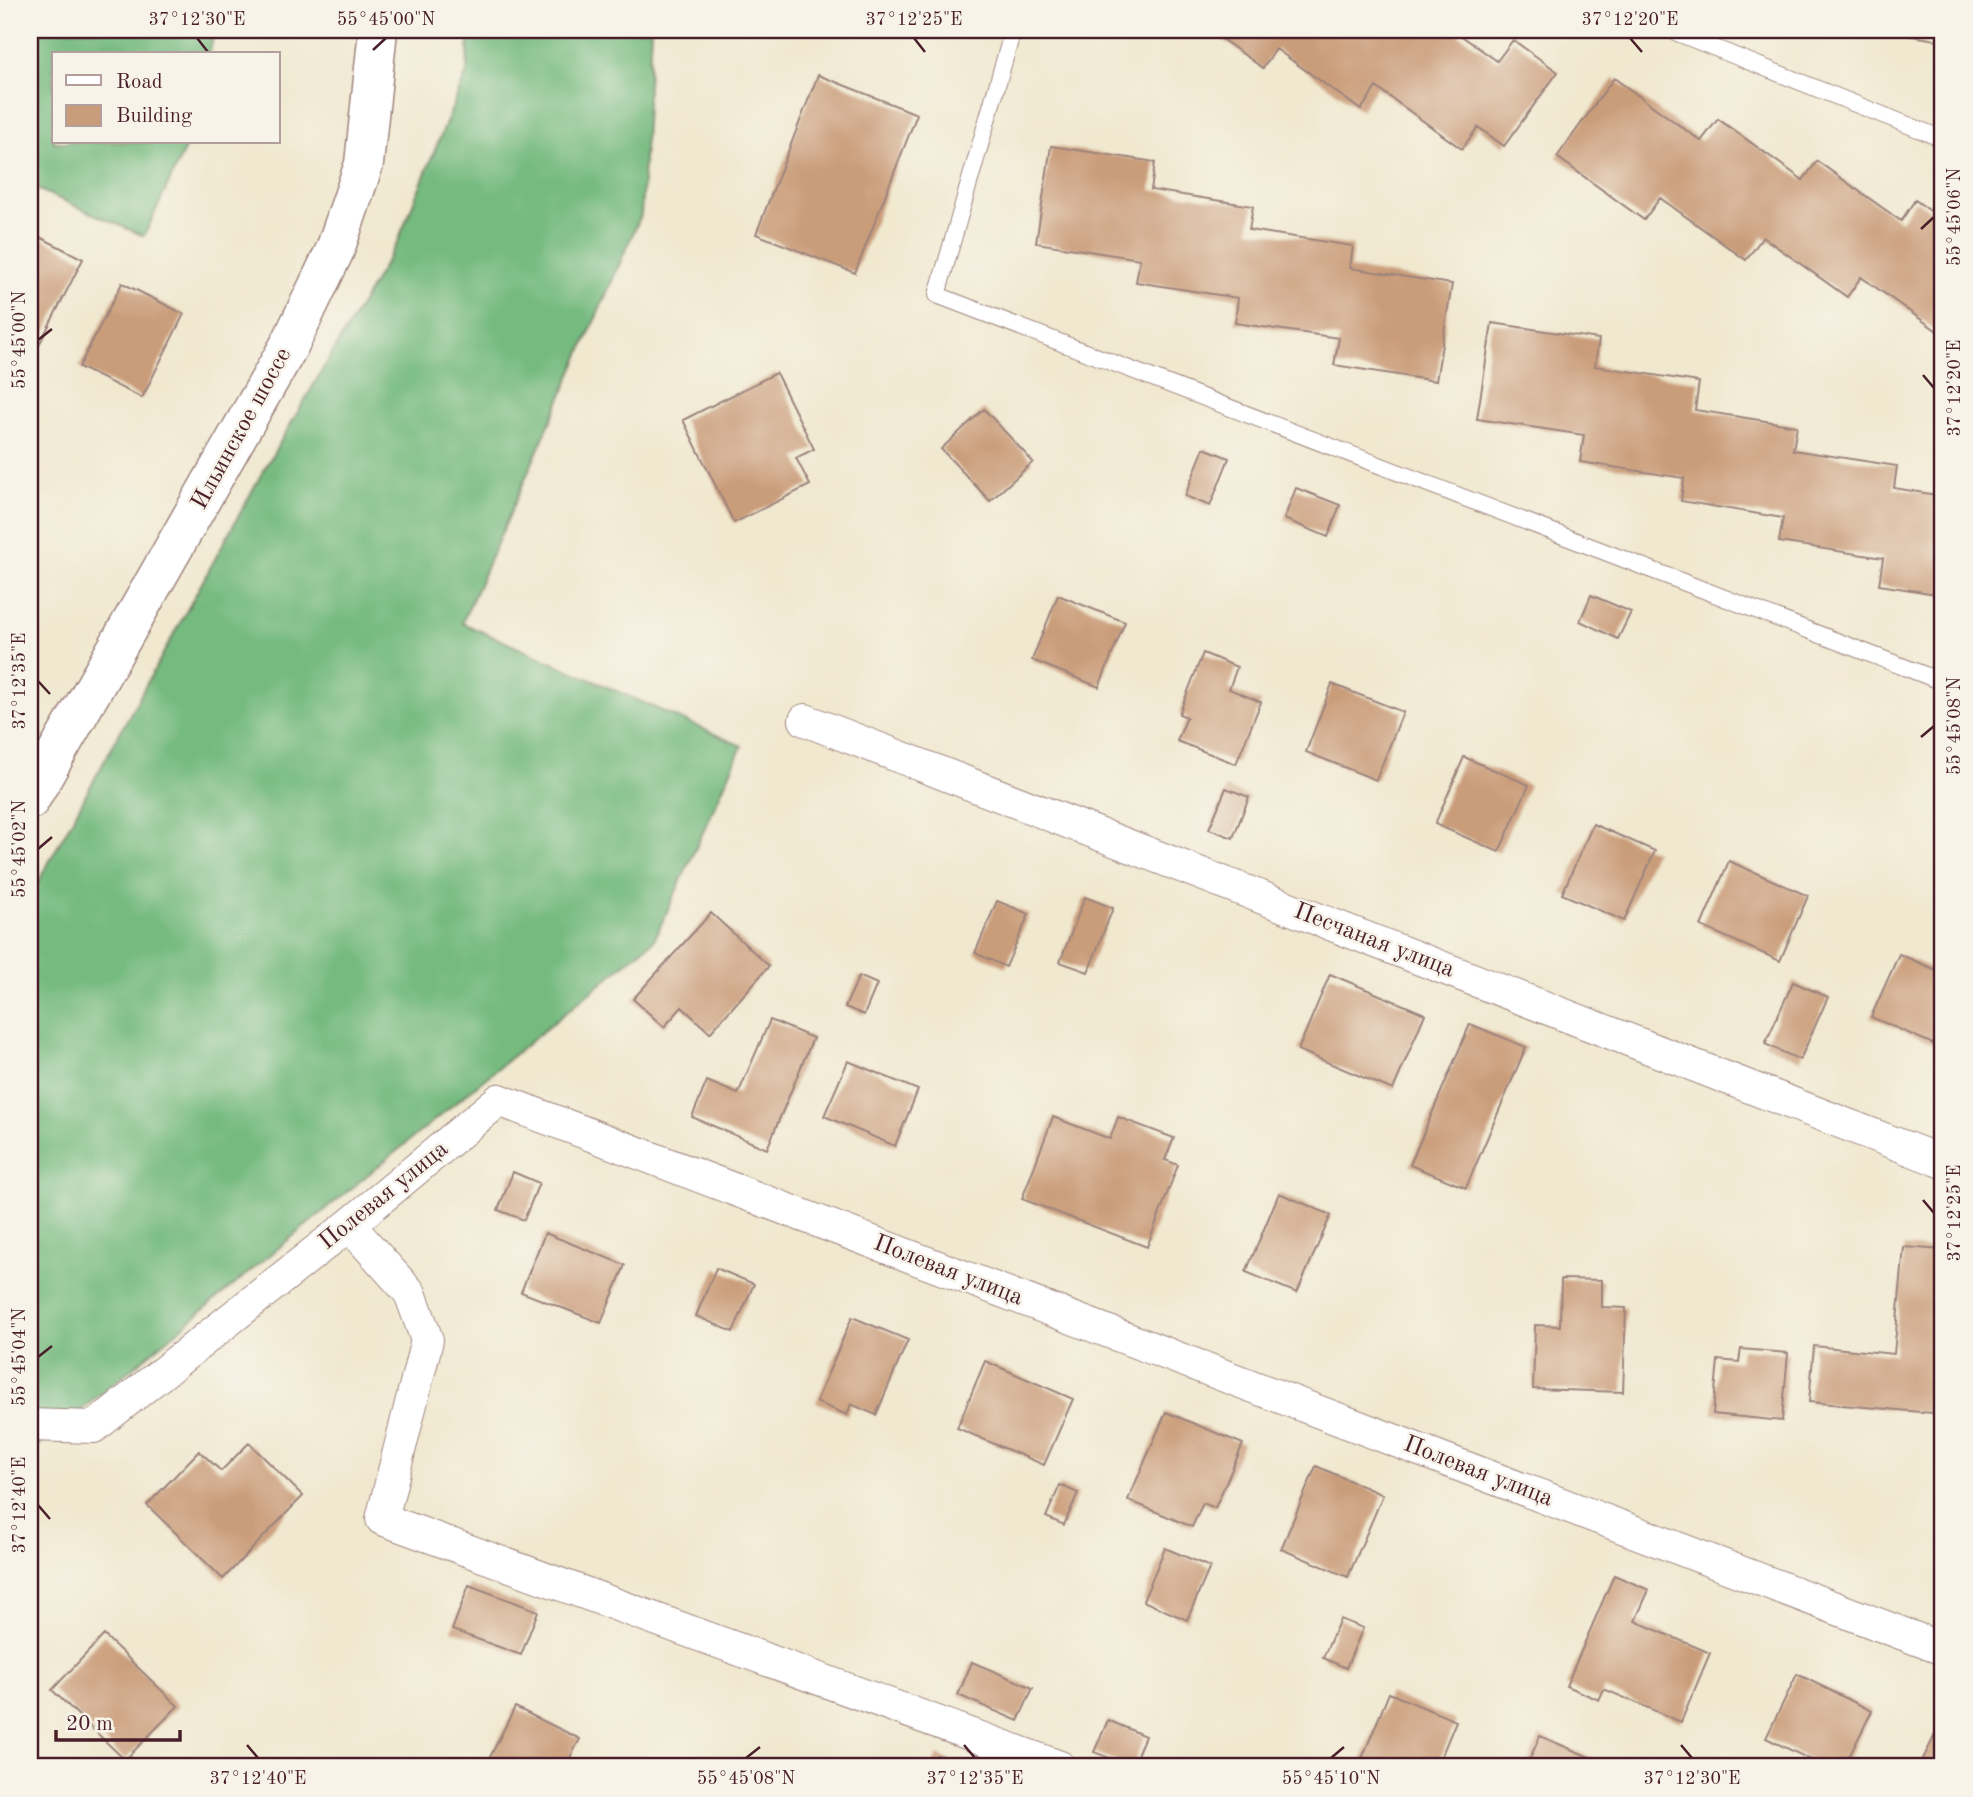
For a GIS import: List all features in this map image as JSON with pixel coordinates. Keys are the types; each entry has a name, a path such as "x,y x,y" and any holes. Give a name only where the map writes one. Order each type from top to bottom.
{"main road":[{"name":"Ильинское шоссе","path":"30,800 283,356 335,250 364,164 378,30"}],"street":[{"name":"Песчаная улица","path":"805,720 1943,1162"},
{"name":"Полевая улица","path":"30,1425 94,1427 349,1225 499,1100 1943,1649"},
{"path":"349,1225 410,1293 427,1340 382,1519 1060,1767"}],"lane":[{"path":"1013,30 937,295 1943,682"},
{"path":"1670,30 1943,139"}],"green space":[{"path":"30,30 215,30 210,52 52,52 52,144 187,144 144,236 30,186"},
{"path":"469,30 651,30 641,215 462,623 742,746 654,940 30,1452 30,897 262,473 397,243 467,72"}],"building":[{"path":"1209,30 1453,30 1497,61 1513,40 1558,72 1504,146 1478,127 1462,149 1376,87 1361,110 1276,49 1263,68"},
{"path":"1943,30 1943,41 1881,31"},
{"path":"818,75 917,114 855,273 756,234"},
{"path":"1614,78 1701,141 1718,119 1803,180 1817,161 1901,221 1915,200 1943,220 1943,335 1861,277 1847,297 1763,237 1746,260 1660,198 1644,220 1557,157"},
{"path":"1051,146 1155,162 1151,190 1253,206 1249,230 1353,246 1350,268 1452,284 1436,381 1334,365 1339,338 1235,323 1238,298 1136,282 1140,259 1036,243"},
{"path":"30,232 83,259 39,345 30,340"},
{"path":"122,283 184,314 142,398 79,367"},
{"path":"1492,323 1599,339 1595,366 1699,382 1695,410 1797,426 1793,450 1897,466 1894,488 1943,496 1943,595 1879,585 1883,558 1779,542 1783,518 1681,501 1684,478 1580,462 1584,435 1477,419"},
{"path":"776,373 814,449 796,458 810,485 734,523 683,420"},
{"path":"984,409 1033,462 990,501 941,449"},
{"path":"1204,448 1229,458 1210,506 1185,496"},
{"path":"1296,488 1340,505 1328,537 1284,519"},
{"path":"1058,595 1125,622 1099,687 1032,660"},
{"path":"1591,595 1631,612 1618,639 1580,621"},
{"path":"1203,653 1237,667 1229,689 1261,702 1236,764 1177,741 1187,717 1179,714"},
{"path":"1332,684 1403,712 1376,780 1306,752"},
{"path":"1464,757 1529,785 1499,852 1435,824"},
{"path":"1226,788 1249,797 1233,838 1209,829"},
{"path":"1593,824 1655,851 1624,921 1562,894"},
{"path":"1729,861 1808,896 1780,961 1701,926"},
{"path":"1085,897 1113,908 1088,972 1060,962"},
{"path":"997,901 1029,914 1006,967 975,953"},
{"path":"711,913 769,966 710,1033 682,1007 664,1027 633,999"},
{"path":"1899,954 1943,973 1943,1040 1940,1047 1871,1017"},
{"path":"1330,974 1425,1014 1393,1090 1298,1050"},
{"path":"859,976 877,984 864,1015 845,1007"},
{"path":"1793,982 1828,997 1800,1060 1765,1044"},
{"path":"770,1020 813,1038 767,1149 692,1117 707,1081 738,1094"},
{"path":"1470,1024 1526,1047 1466,1188 1410,1165"},
{"path":"848,1061 918,1090 895,1146 824,1116"},
{"path":"1053,1117 1110,1139 1118,1117 1174,1138 1165,1160 1178,1165 1147,1247 1022,1199"},
{"path":"513,1172 539,1183 524,1220 498,1210"},
{"path":"1279,1193 1331,1215 1297,1293 1246,1272"},
{"path":"545,1233 625,1265 601,1323 521,1292"},
{"path":"1904,1247 1943,1250 1943,1414 1809,1402 1814,1346 1894,1354"},
{"path":"716,1268 754,1284 733,1332 696,1316"},
{"path":"1561,1279 1602,1280 1602,1307 1626,1308 1623,1392 1533,1389 1535,1325 1560,1326"},
{"path":"852,1317 908,1340 876,1415 851,1404 847,1415 816,1402"},
{"path":"1741,1349 1788,1353 1782,1421 1713,1414 1718,1360 1739,1362"},
{"path":"985,1361 1073,1399 1044,1465 957,1428"},
{"path":"1166,1412 1243,1444 1215,1508 1203,1503 1192,1527 1128,1500"},
{"path":"249,1443 303,1496 223,1579 147,1505 199,1451 221,1471"},
{"path":"1316,1466 1383,1495 1348,1577 1281,1549"},
{"path":"1060,1485 1078,1493 1064,1525 1046,1517"},
{"path":"1165,1548 1210,1567 1187,1620 1143,1601"},
{"path":"1614,1575 1649,1590 1635,1621 1710,1653 1681,1722 1604,1689 1599,1700 1566,1686"},
{"path":"469,1585 538,1611 521,1655 452,1630"},
{"path":"1340,1619 1363,1628 1346,1668 1323,1658"},
{"path":"104,1635 178,1706 125,1760 52,1690"},
{"path":"972,1662 1033,1688 1018,1721 958,1695"},
{"path":"1797,1674 1872,1711 1844,1767 1825,1767 1766,1738"},
{"path":"1389,1693 1456,1721 1437,1767 1376,1767 1361,1761"},
{"path":"515,1707 580,1739 565,1767 485,1767"},
{"path":"1108,1720 1145,1736 1132,1767 1094,1752"},
{"path":"1935,1735 1943,1739 1943,1767 1919,1767"},
{"path":"1540,1736 1613,1767 1526,1767"},
{"path":"937,1755 967,1767 932,1767"}]}
